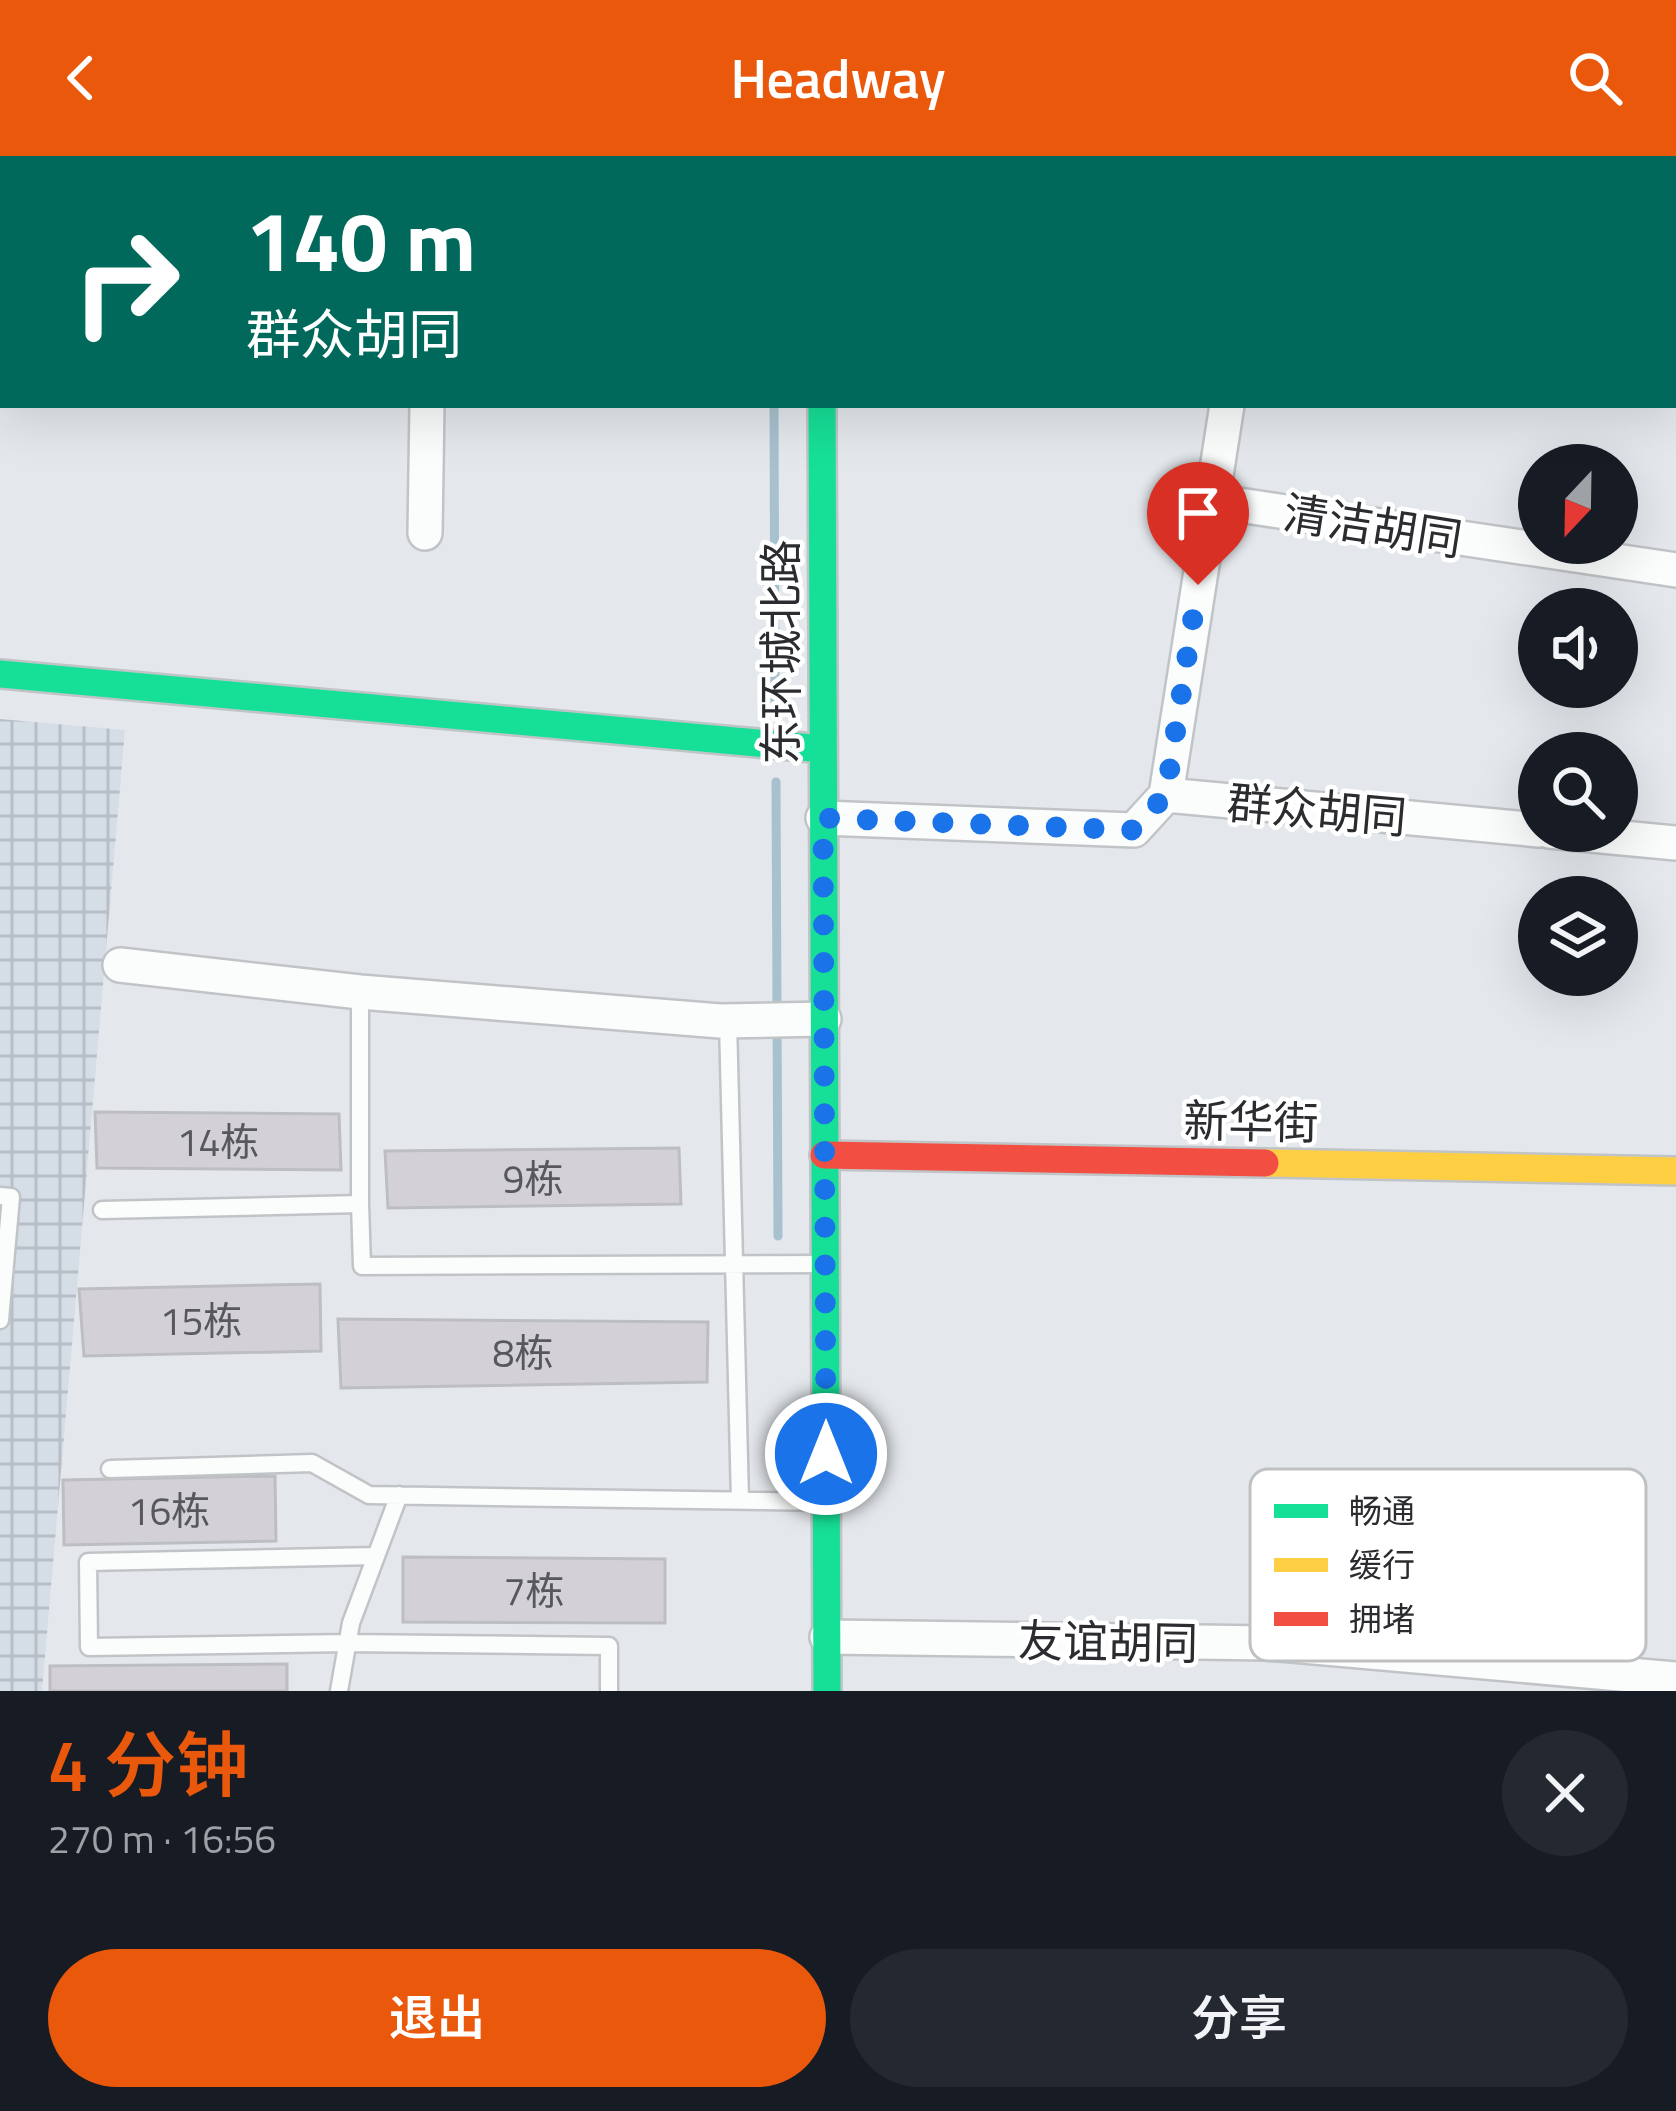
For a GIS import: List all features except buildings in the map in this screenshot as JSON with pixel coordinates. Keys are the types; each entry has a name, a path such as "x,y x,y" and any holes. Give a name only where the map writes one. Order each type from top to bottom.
{"street":[{"path":"424,533 428,408"},
{"name":"东环城北路","path":"821,408 823,818 776,1020 824,1155 827,1691"},
{"path":"1166,794 1227,408"},
{"name":"清洁胡同","path":"1212,501 1676,570"},
{"path":"0,674 823,749"},
{"name":"群众胡同","path":"823,818 1134,830 1166,794 1518,828"},
{"path":"1638,839 1676,843"},
{"path":"120,965 360,992 776,1020"},
{"name":"新华街","path":"824,1155 1676,1171"},
{"name":"友谊胡同","path":"826,1637 1250,1643"},
{"name":"友谊胡同","path":"1472,1661 1676,1679"}],"lane":[{"path":"360,992 362,1266 825,1264"},
{"path":"740,1501 736,1264 776,1020"},
{"path":"0,1196 11,1197 0,1320"},
{"path":"102,1210 360,1204"},
{"path":"110,1469 312,1463 369,1495 826,1502"},
{"path":"339,1691 351,1623 399,1495"},
{"path":"376,1556 88,1562 89,1647 609,1646 609,1691"}],"shaded area":[{"path":"0,719 125,730 42,1691 0,1691"}],"waterway":[{"path":"774,408 775,701"},
{"path":"776,782 778,1236"}],"traffic: fast":[{"path":"822,408 827,1691"},
{"path":"0,674 823,749"}],"traffic: slow":[{"path":"1265,1163 1676,1171"}],"traffic: jam":[{"path":"824,1155 1265,1163"}],"route":[{"path":"826,1454 823,818 1134,830 1166,794 1198,585"}]}
